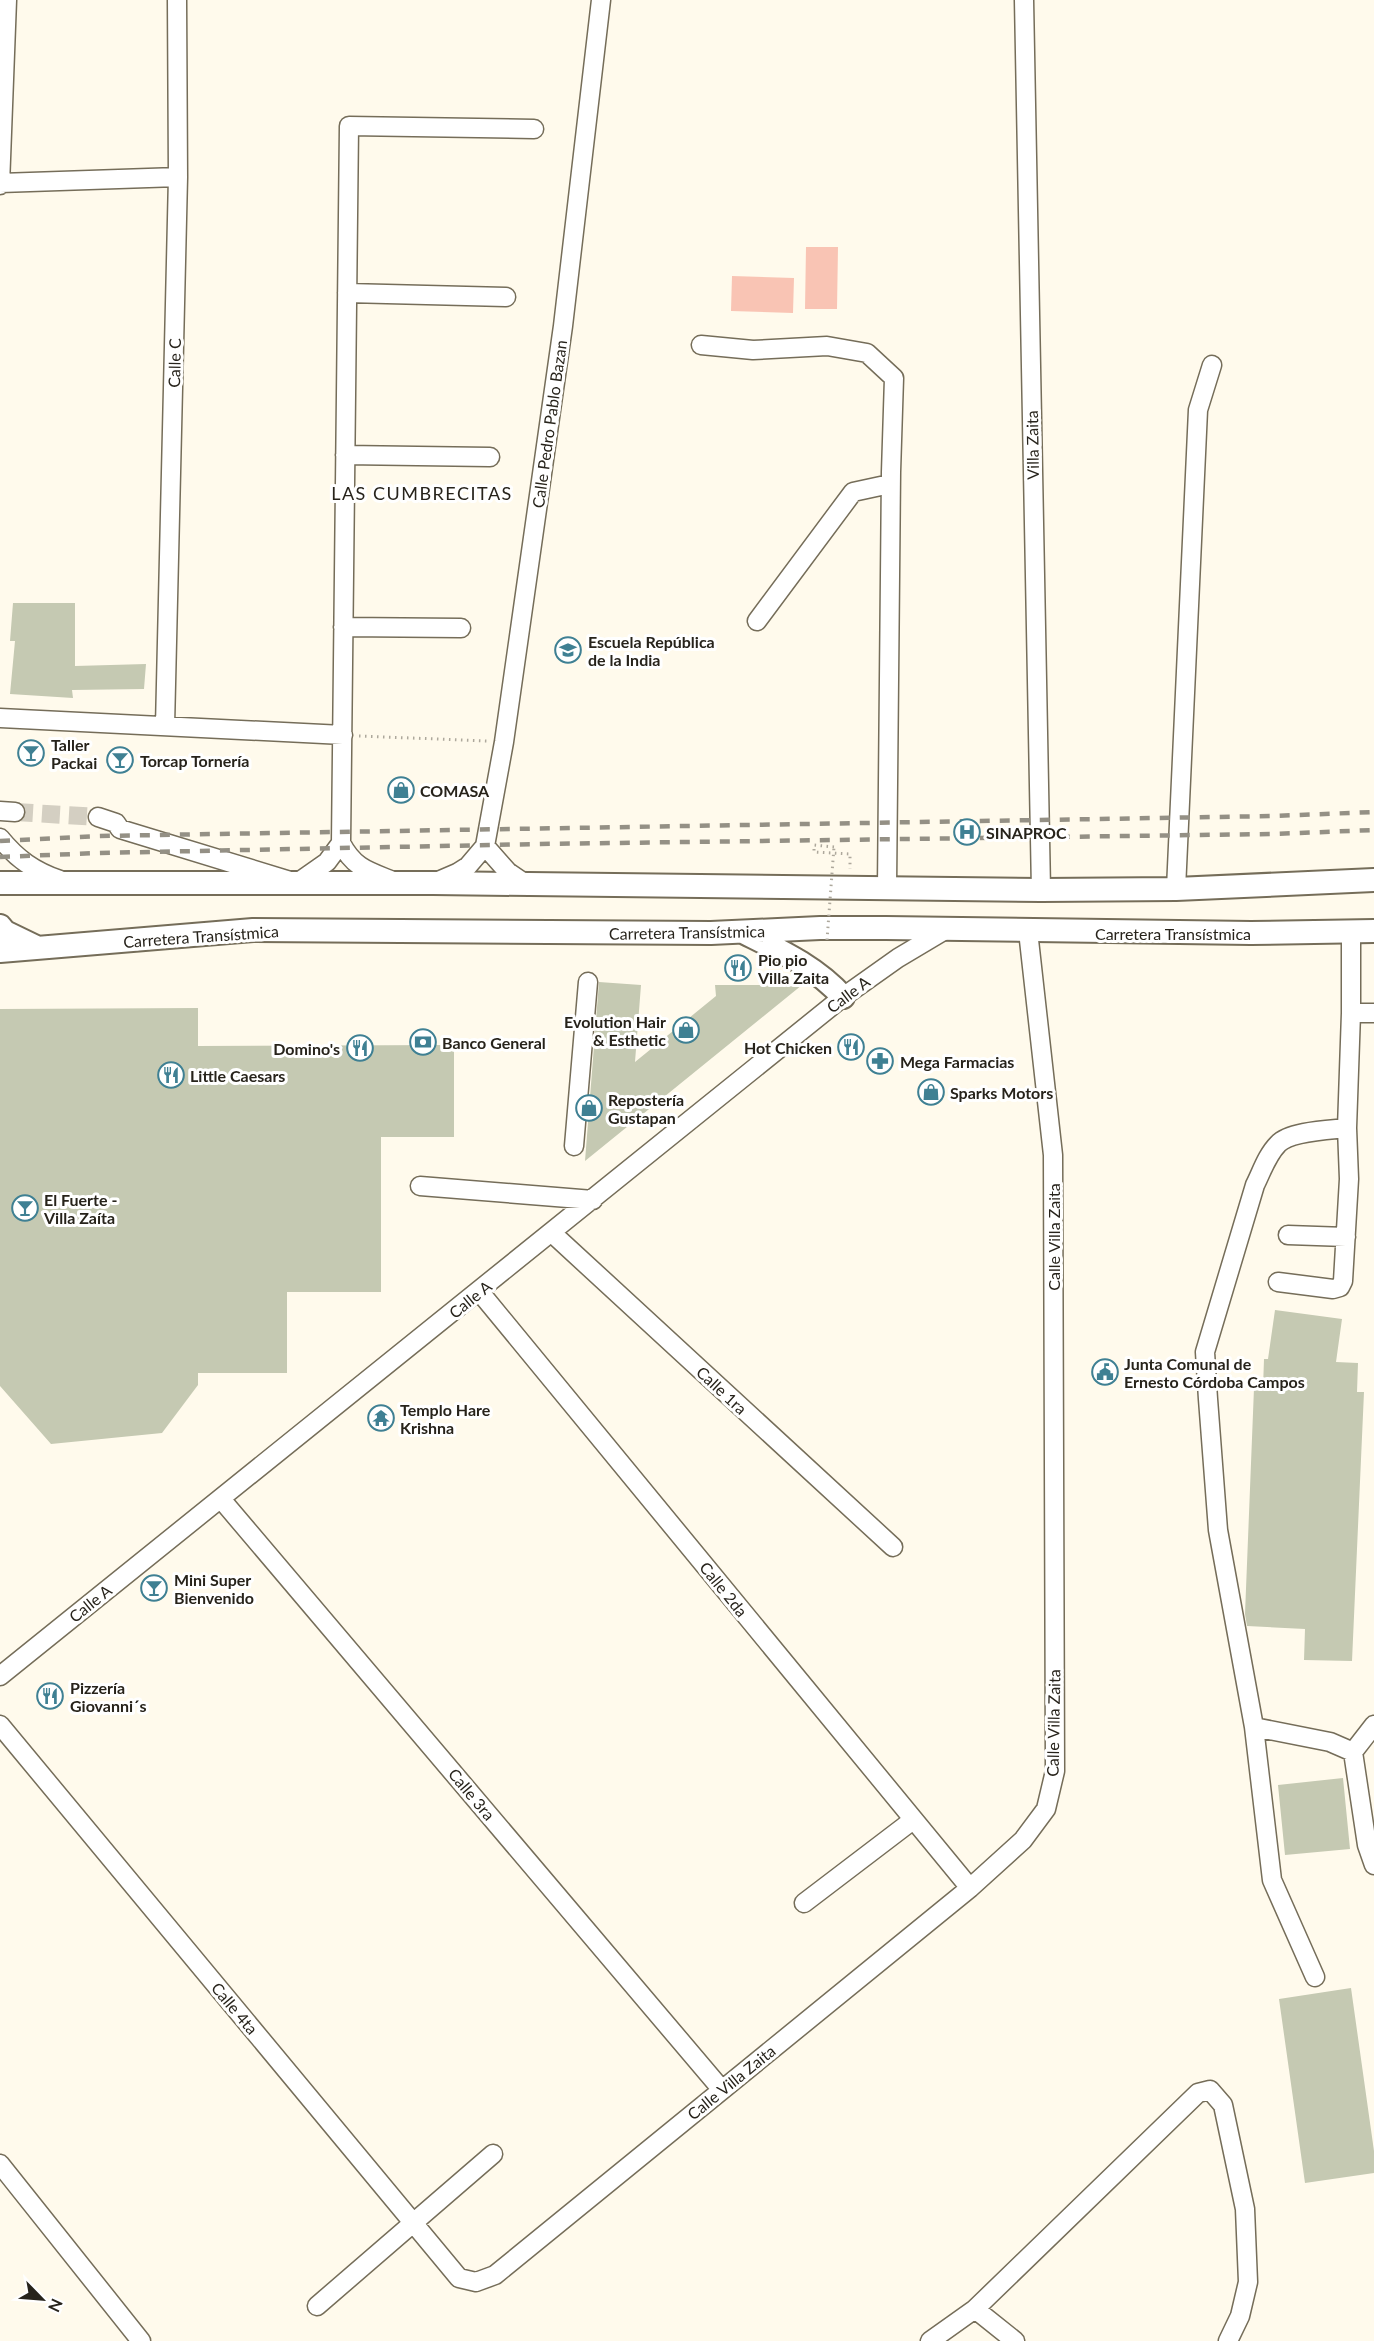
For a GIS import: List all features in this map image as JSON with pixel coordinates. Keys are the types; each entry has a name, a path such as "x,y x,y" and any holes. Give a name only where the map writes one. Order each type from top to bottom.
{"main road":[{"path":"0,883 433,883 1041,890 1176,889 1374,880"},
{"path":"0,895 2,892 30,883"},
{"path":"0,926 5,932 36,947"},
{"name":"Carretera Transístmica","path":"0,951 253,930 744,932 820,928 1251,933 1374,930"},
{"path":"744,932 799,960 831,984 843,997"}],"street":[{"path":"7,0 0,184 178,177"},
{"name":"Calle C","path":"165,726 178,177 177,0"},
{"name":"Calle Pedro Pablo Bazan","path":"485,846 504,742 563,326 601,0"},
{"name":"Villa Zaita","path":"1024,0 1041,890"},
{"path":"398,883 356,865 341,843 349,126 534,129"},
{"path":"347,293 506,297"},
{"path":"701,345 753,350 827,346 867,353 894,378 890,484 887,887"},
{"path":"1176,889 1198,410 1212,365"},
{"path":"345,455 490,457"},
{"path":"757,621 853,492 890,484"},
{"path":"344,627 461,628"},
{"path":"0,718 343,735"},
{"path":"98,817 116,823 120,830 297,883 327,862 341,843"},
{"path":"0,838 14,855 39,873 67,883"},
{"path":"433,883 468,866 485,846 508,872 526,885"},
{"name":"Calle A","path":"3,1667 221,1499 843,997 898,958 945,930"},
{"name":"Calle Villa Zaita","path":"476,2282 495,2275 970,1888 1023,1840 1046,1809 1055,1771 1053,1155 1028,931"},
{"path":"1278,1282 1337,1289 1343,1281 1349,1179 1347,1128 1351,931"},
{"path":"574,1146 588,982"},
{"path":"1351,1013 1374,1013"},
{"path":"1315,1977 1272,1880 1254,1727 1218,1530 1206,1352 1255,1185 1266,1160 1280,1142 1298,1135 1347,1128"},
{"path":"420,1186 592,1200"},
{"name":"Calle 1ra","path":"552,1233 893,1547"},
{"path":"1288,1235 1346,1237"},
{"name":"Calle 2da","path":"479,1291 970,1888"},
{"name":"Calle 3ra","path":"221,1499 722,2090"},
{"name":"Calle 4ta","path":"0,1725 459,2278 476,2282"},
{"path":"1374,1725 1353,1752 1366,1845 1374,1865"},
{"path":"1254,1727 1330,1742 1353,1752"},
{"path":"804,1903 913,1820"},
{"path":"930,2341 975,2309 1198,2093 1210,2090 1223,2105 1245,2209 1248,2282 1240,2316 1228,2341"},
{"path":"317,2306 493,2154"},
{"path":"0,2164 141,2341"},
{"path":"975,2309 1015,2341"}],"path":[{"path":"343,735 504,742"},
{"path":"827,940 834,847 814,845 813,852 850,854"}],"shaded area":[{"path":"806,247 838,247 837,309 805,309"},
{"path":"732,276 794,278 793,313 731,311"}],"building":[{"path":"13,603 75,603 75,666 146,664 144,689 72,690 73,698 10,694 15,641 10,641"},
{"path":"599,982 641,985 635,1062 716,996 715,985 802,985 585,1161"},
{"path":"198,1008 198,1046 454,1045 454,1137 381,1137 381,1292 287,1292 287,1373 198,1373 198,1385 162,1433 51,1444 0,1386 0,1009"},
{"path":"1275,1310 1342,1319 1336,1362 1358,1363 1357,1392 1364,1392 1352,1661 1304,1660 1305,1629 1247,1626 1245,1614 1254,1388 1263,1388 1264,1359 1268,1359"},
{"path":"1343,1778 1350,1849 1285,1855 1278,1785"},
{"path":"1351,1988 1374,2151 1374,2173 1305,2183 1279,1999"}],"tunnel":[{"path":"15,812 98,817"}],"railway":[{"path":"0,841 99,836 1274,816 1374,812"},
{"path":"0,857 540,844 1272,834 1374,830"}],"place":[{"name":"Escuela República de la India","path":"568,650"},
{"name":"Taller Packai","path":"31,753"},
{"name":"Torcap Tornería","path":"120,760"},
{"name":"COMASA","path":"401,790"},
{"name":"SINAPROC","path":"967,832"},
{"name":"Pio pio Villa Zaita","path":"738,968"},
{"name":"Evolution Hair & Esthetic","path":"686,1030"},
{"name":"Banco General","path":"423,1042"},
{"name":"Hot Chicken","path":"851,1047"},
{"name":"Domino's","path":"360,1048"},
{"name":"Mega Farmacias","path":"880,1061"},
{"name":"Little Caesars","path":"171,1075"},
{"name":"Sparks Motors","path":"931,1092"},
{"name":"Repostería Gustapan","path":"589,1108"},
{"name":"El Fuerte - Villa Zaíta","path":"25,1208"},
{"name":"Junta Comunal de Ernesto Córdoba Campos","path":"1105,1372"},
{"name":"Templo Hare Krishna","path":"381,1418"},
{"name":"Mini Super Bienvenido","path":"154,1588"},
{"name":"Pizzería Giovanni´s","path":"50,1696"}],"district":[{"name":"LAS CUMBRECITAS","path":"422,493"}]}
